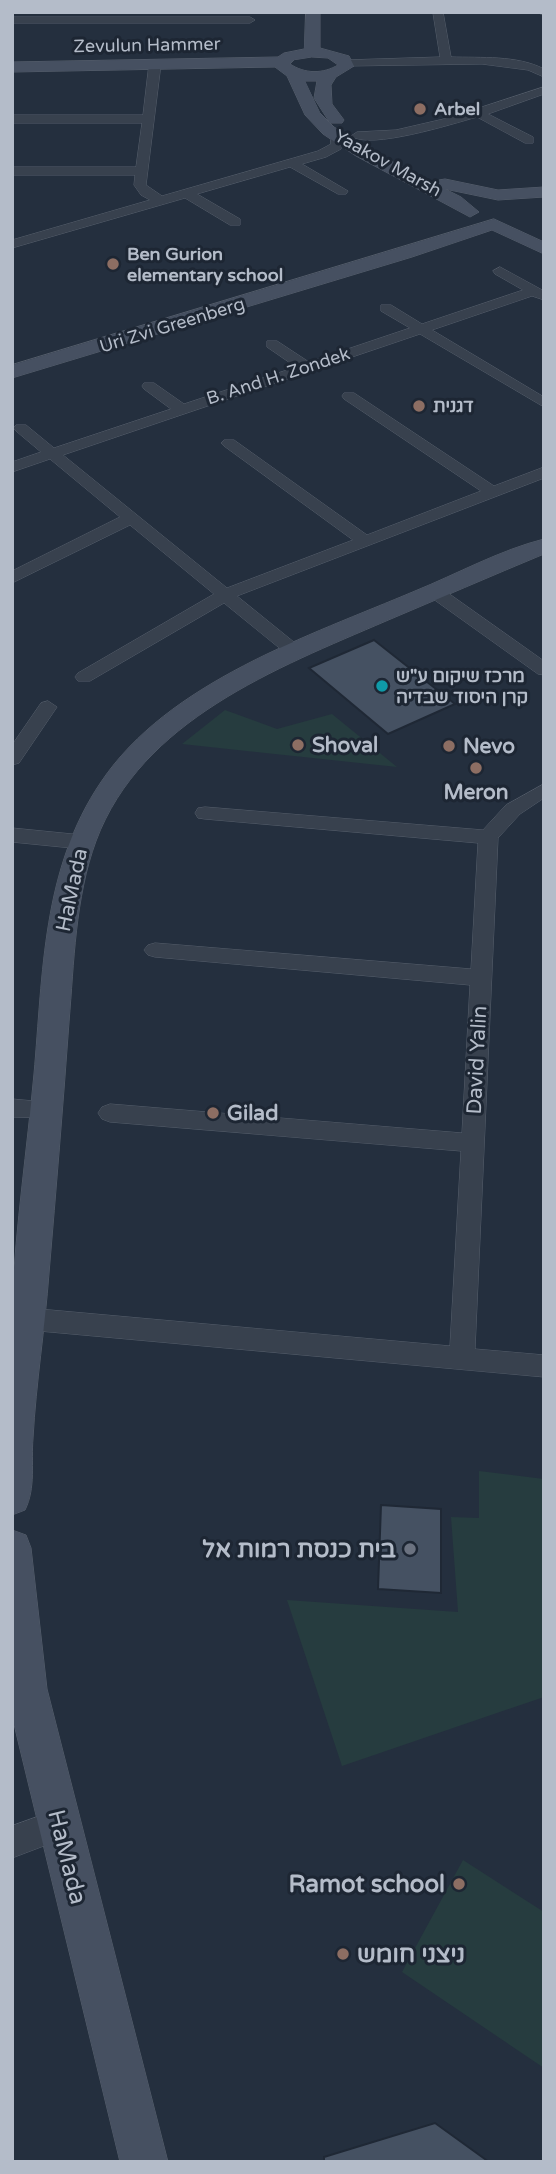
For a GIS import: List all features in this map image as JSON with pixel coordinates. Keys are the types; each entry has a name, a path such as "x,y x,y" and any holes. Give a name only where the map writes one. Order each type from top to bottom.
{"street":[{"path":"312,52 313,12"},
{"path":"438,13 446,61"},
{"path":"12,20 250,20"},
{"path":"346,63 343,69 331,74 311,76 287,67 289,56 312,52 331,54 346,63 446,61 516,64 542,70"},
{"path":"155,64 140,185 145,192 159,200"},
{"name":"Zevulun Hammer","path":"12,66 155,64 287,67"},
{"name":"Yaakov Marsh","path":"287,67 298,80 310,112 336,136 388,154 455,201 470,215 512,214"},
{"name":"Yaakov Marsh","path":"331,74 322,85 324,106 357,136 474,199 512,214"},
{"path":"357,136 381,137 405,132 544,90"},
{"path":"475,112 529,140"},
{"path":"12,119 149,119"},
{"path":"311,158 347,154 388,154 392,139 405,132"},
{"path":"12,244 311,158 335,148 338,143 336,136"},
{"path":"292,163 342,191"},
{"path":"12,171 143,171"},
{"path":"445,184 498,195 544,193"},
{"path":"186,193 235,222"},
{"name":"Uri Zvi Greenberg","path":"12,372 104,346 512,214 519,203 544,193"},
{"path":"512,214 543,231"},
{"path":"512,214 544,249"},
{"name":"Uri Zvi Greenberg","path":"12,354 418,236 470,215"},
{"path":"19,227 46,234"},
{"path":"500,271 539,294"},
{"name":"B. And H. Zondek","path":"12,467 421,329 539,294"},
{"path":"386,308 544,403"},
{"path":"272,345 306,367"},
{"path":"149,386 181,409"},
{"path":"349,396 493,492"},
{"path":"21,428 294,651"},
{"path":"229,443 365,541"},
{"path":"84,677 225,595 544,472"},
{"path":"12,578 131,518"},
{"name":"HaMada","path":"12,1498 14,1438 29,1319 61,943 69,889 82,842 99,806 114,782 153,740 215,695 294,651 544,546"},
{"path":"435,592 544,670"},
{"path":"12,759 48,706"},
{"path":"205,813 488,837 499,821 517,804 544,790"},
{"path":"12,835 82,842"},
{"name":"David Yalin","path":"462,1357 488,837"},
{"path":"155,950 481,978"},
{"path":"12,1108 47,1109"},
{"path":"110,1113 473,1143"},
{"path":"29,1319 544,1366"},
{"name":"HaMada","path":"12,1548 27,1689 144,2162"},
{"path":"12,1842 60,1825"}],"green space":[{"path":"225,710 277,729 332,714 397,767 182,744"},
{"path":"479,1471 544,1479 544,1697 342,1766 287,1600 458,1612 451,1517 479,1518"},
{"path":"463,1860 544,1912 544,2068 402,1972"}],"building":[{"name":"מרכז שיקום ע\"ש קרן היסוד שבדיה","path":"374,640 455,704 388,734 309,668"},
{"name":"בית כנסת רמות אל","path":"381,1505 441,1509 441,1593 378,1589"},
{"path":"435,2123 489,2162 324,2162 324,2157"}],"place":[{"name":"Arbel","path":"420,109"},
{"name":"Ben Gurion elementary school","path":"113,264"},
{"name":"דגנית","path":"419,406"},
{"name":"מרכז שיקום ע\"ש קרן היסוד שבדיה","path":"382,686"},
{"name":"Shoval","path":"298,745"},
{"name":"Nevo","path":"449,746"},
{"name":"Meron","path":"476,768"},
{"name":"Gilad","path":"213,1113"},
{"name":"בית כנסת רמות אל","path":"410,1549"},
{"name":"Ramot school","path":"459,1884"},
{"name":"ניצני חומש","path":"343,1954"}]}
